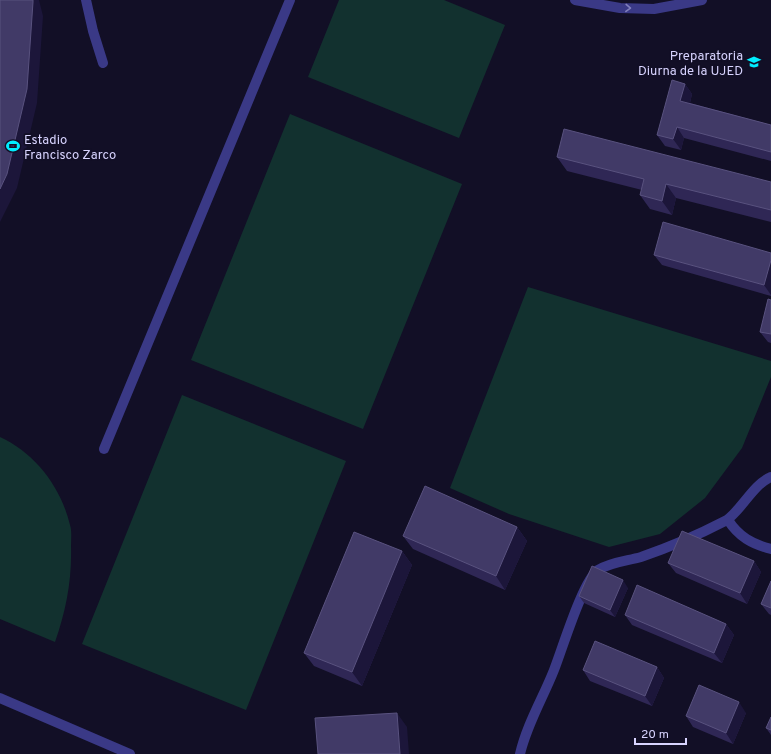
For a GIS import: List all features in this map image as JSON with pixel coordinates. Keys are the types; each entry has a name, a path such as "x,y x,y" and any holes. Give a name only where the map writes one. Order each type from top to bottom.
{"street":[{"path":"86,0 93,31 103,63"},
{"path":"104,449 290,0"},
{"path":"575,0 620,8 654,9 702,0"},
{"path":"520,754 524,738 554,670 569,626 582,596 595,572 612,564 664,549 728,520 750,495 771,477"},
{"path":"728,520 736,532 748,541 771,549"},
{"path":"0,698 130,754"}],"green space":[{"path":"339,0 444,0 505,25 459,138 308,77"},
{"path":"290,114 462,184 363,429 191,360"},
{"path":"528,287 771,361 771,377 742,448 705,498 660,534 609,547 509,514 450,488"},
{"path":"182,395 346,461 246,710 82,644"},
{"path":"0,437 24,452 45,473 60,497 70,525 71,559 69,583 65,607 55,642 0,619"}],"building":[{"name":"Estadio Francisco Zarco","path":"0,0 33,0 33,2 27,89 7,174 0,189"},
{"path":"672,80 685,84 680,101 771,125 771,152 677,127 673,139 657,135"},
{"path":"564,129 771,182 771,210 666,184 662,201 640,195 644,179 557,157"},
{"path":"663,222 771,253 771,260 764,285 654,255"},
{"path":"768,299 771,300 771,334 760,332"},
{"path":"425,486 517,527 496,576 403,536"},
{"path":"682,531 754,561 740,593 668,563"},
{"path":"354,532 402,551 352,672 304,653"},
{"path":"592,566 623,580 610,610 579,596"},
{"path":"771,581 771,608 761,604"},
{"path":"637,585 726,624 714,653 625,615"},
{"path":"595,641 657,667 645,696 583,670"},
{"path":"699,685 739,702 726,733 686,716"},
{"path":"397,713 400,754 318,754 315,718"},
{"path":"771,717 771,730 766,728"}],"place":[{"name":"Preparatoria Diurna de la UJED","path":"754,62"},
{"name":"Estadio Francisco Zarco","path":"13,146"}]}
